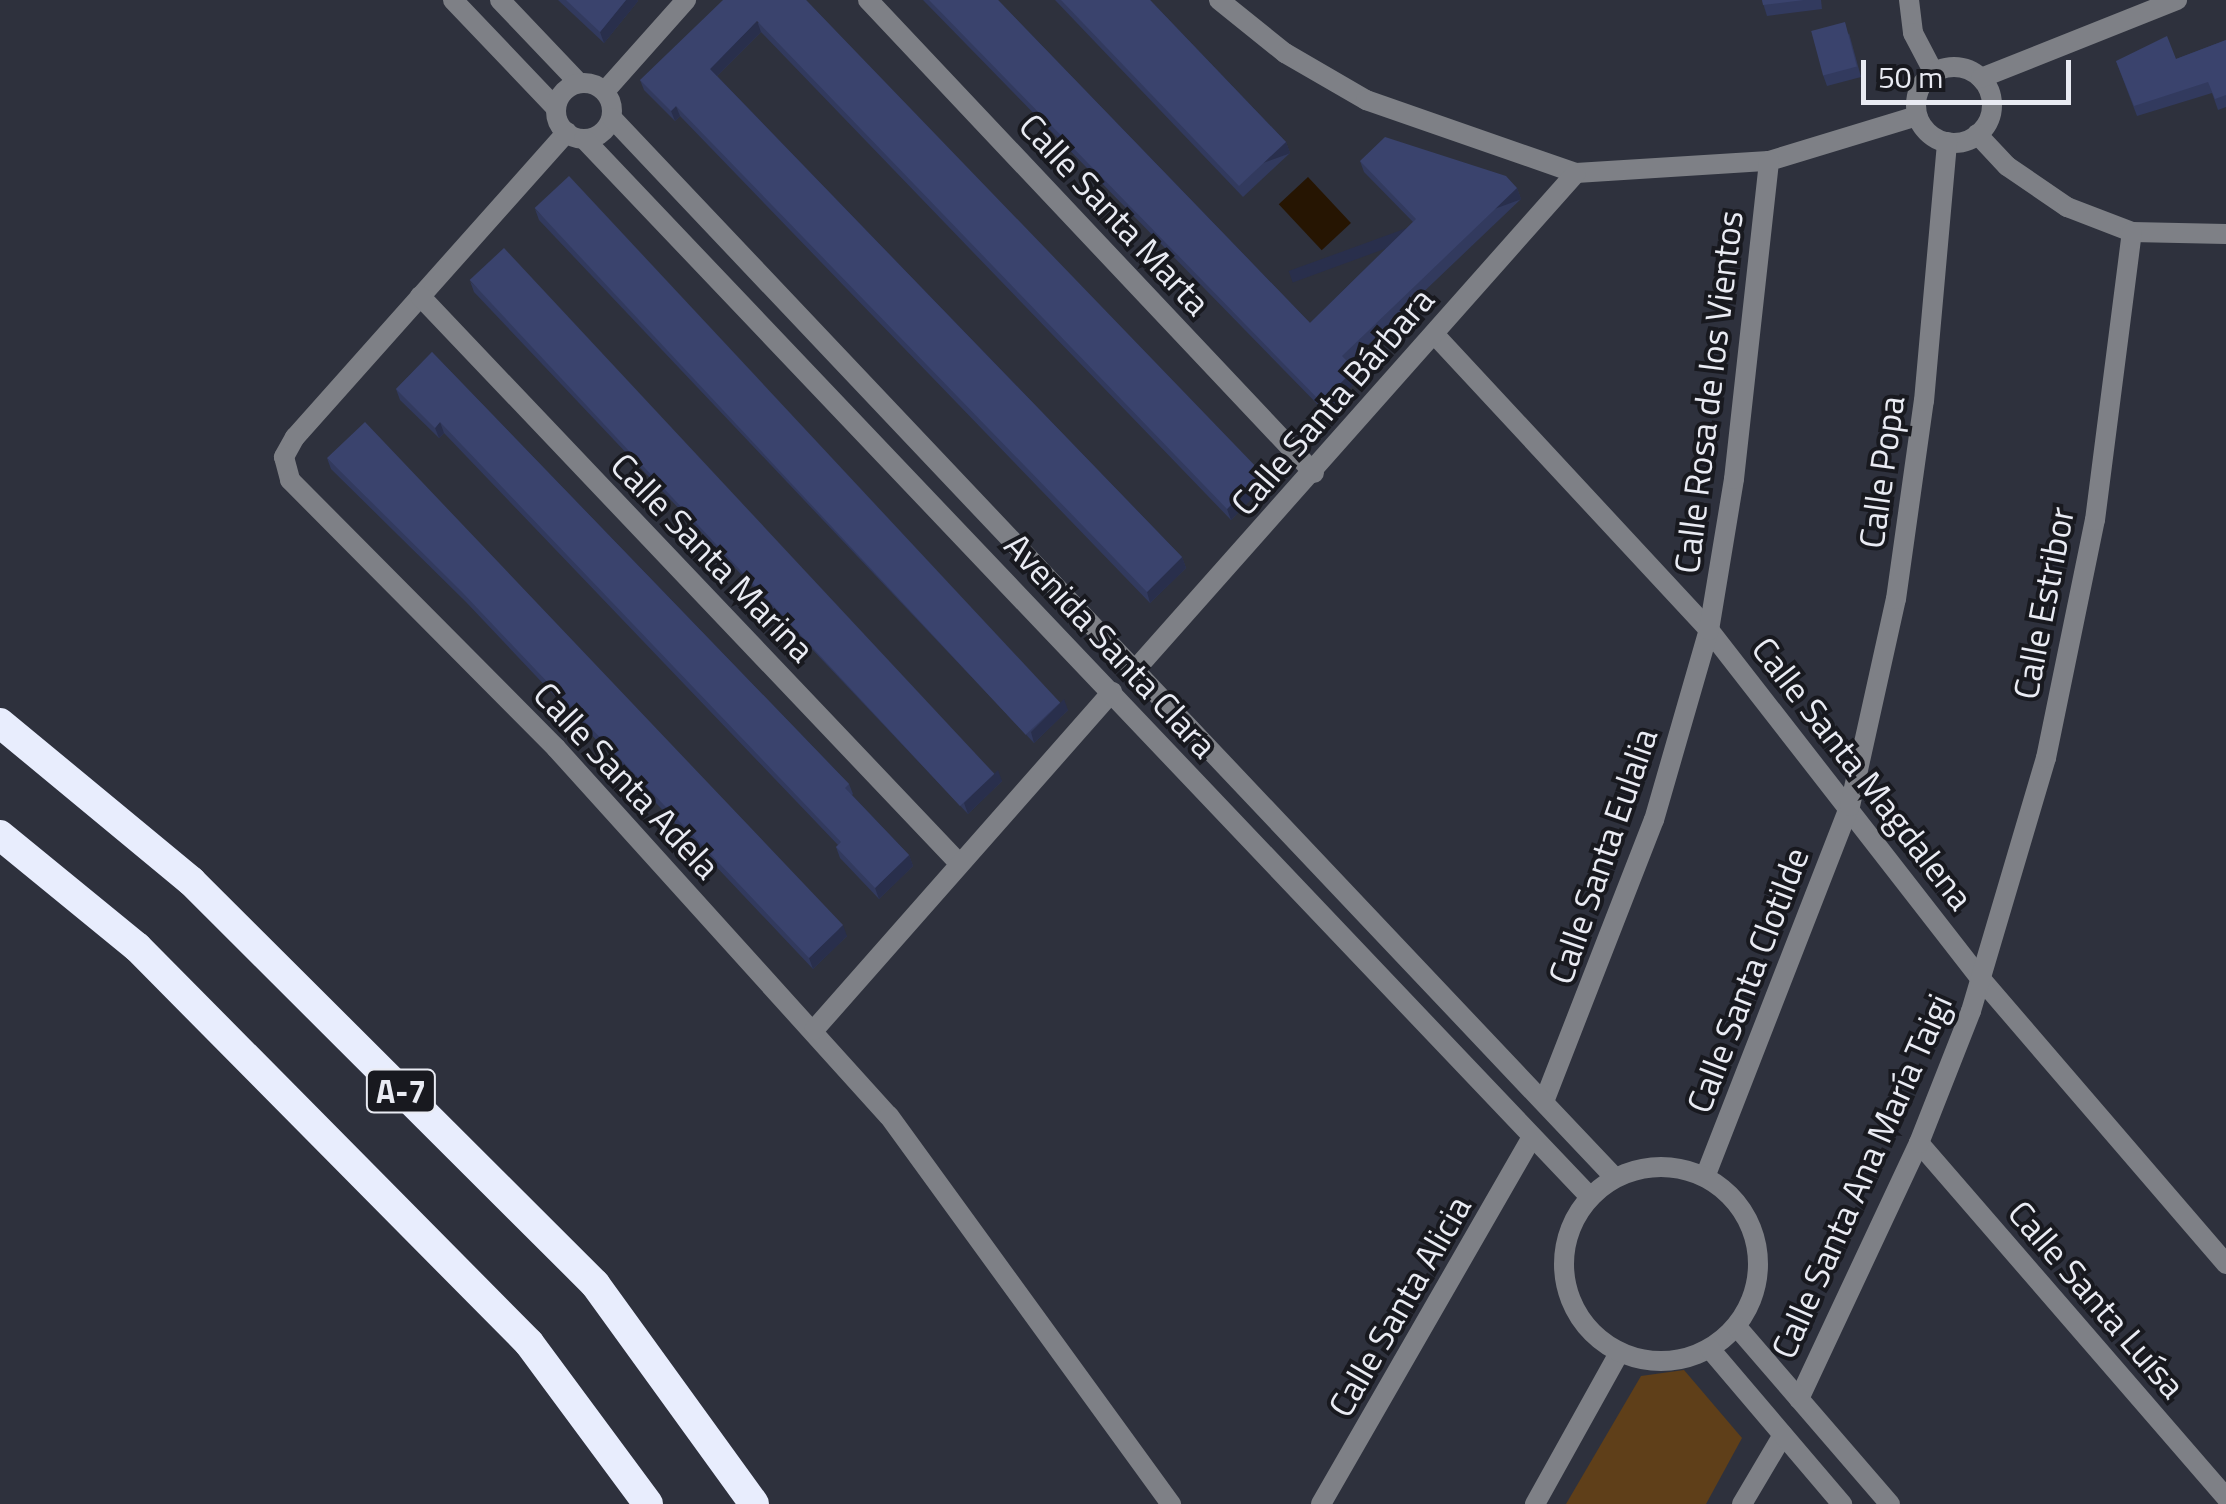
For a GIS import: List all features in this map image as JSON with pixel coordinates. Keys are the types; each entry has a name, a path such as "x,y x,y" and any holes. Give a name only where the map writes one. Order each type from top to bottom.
{"highway":[{"name":"A-7","path":"0,723 191,880 595,1284 754,1504"},
{"name":"A-7","path":"0,835 136,947 529,1343 648,1504"}],"street":[{"path":"453,0 556,108 575,136 602,133 612,118 605,91"},
{"path":"500,0 579,83 605,91"},
{"path":"605,91 686,0"},
{"name":"Calle Santa Marta","path":"868,0 1314,473"},
{"path":"1219,0 1284,53 1366,100 1576,173 1770,161 1917,116"},
{"path":"1910,0 1913,33 1934,72"},
{"path":"1980,78 2177,0"},
{"path":"1964,68 1980,78 1992,107 1977,134 1947,142 1926,130 1917,116 1916,96 1934,72 1964,68"},
{"path":"556,108 564,92 579,83"},
{"name":"Avenida Santa Clara","path":"612,118 1615,1178"},
{"path":"1977,134 2007,166 2067,207 2132,232 2226,234"},
{"name":"Avenida Santa Clara","path":"575,136 1112,692 1590,1197"},
{"name":"Calle Santa Adela","path":"575,136 420,296 295,437 284,458 290,480 556,748 890,1116 1172,1504"},
{"name":"Calle Popa","path":"1850,806 1896,598 1924,401 1947,142"},
{"name":"Calle Rosa de los Vientos","path":"1709,630 1770,161"},
{"name":"Calle Santa Bárbara","path":"1134,670 1314,473 1576,173"},
{"name":"Calle Estribor","path":"1982,979 2046,758 2095,520 2132,232"},
{"name":"Calle Santa Marina","path":"420,296 959,863"},
{"name":"Calle Santa Magdalena","path":"1434,334 1709,630 1982,979 2226,1264"},
{"name":"Calle Santa Eulalia","path":"1545,1100 1654,820 1709,630"},
{"path":"814,1030 1112,692"},
{"name":"Calle Santa Clotilde","path":"1706,1176 1850,806"},
{"name":"Calle Santa Ana María Taigi","path":"1799,1399 1919,1143 1982,979"},
{"name":"Calle Santa Alicia","path":"1321,1504 1531,1139"},
{"name":"Calle Santa Luísa","path":"1919,1143 2226,1498"},
{"path":"1674,1167 1706,1176 1726,1190 1752,1227 1760,1261 1754,1297 1736,1327 1710,1349 1650,1362 1619,1353 1591,1334 1571,1305 1563,1270 1571,1226 1590,1197 1615,1178 1674,1167"},
{"path":"1736,1327 1890,1504"},
{"path":"1710,1349 1842,1504"},
{"path":"1535,1504 1619,1353"},
{"path":"1742,1504 1783,1435"}],"shaded area":[{"path":"1308,177 1351,223 1322,250 1279,204"},
{"path":"1684,1370 1742,1438 1706,1504 1566,1504 1641,1376"}],"building":[{"path":"566,0 626,0 600,32"},
{"path":"723,0 806,0 1262,473 1227,509 757,21 710,69 1182,557 1147,592 676,106 671,111 640,80"},
{"path":"929,0 998,0 1310,323 1416,219 1360,161 1385,137 1506,176 1517,188 1342,356 1355,369 1321,402"},
{"path":"1061,0 1150,0 1286,142 1239,186"},
{"path":"1762,0 1804,0 1763,5"},
{"path":"1845,22 1857,66 1823,75 1811,31"},
{"path":"2167,36 2176,59 2226,40 2226,95 2215,99 2208,82 2134,106 2116,61"},
{"path":"569,176 1060,703 1026,735 535,208"},
{"path":"504,248 994,774 960,806 470,280"},
{"path":"432,352 849,784 845,788 909,855 875,888 836,847 841,842 440,422 435,428 396,389"},
{"path":"365,422 843,925 809,958 462,592 327,458"}]}
